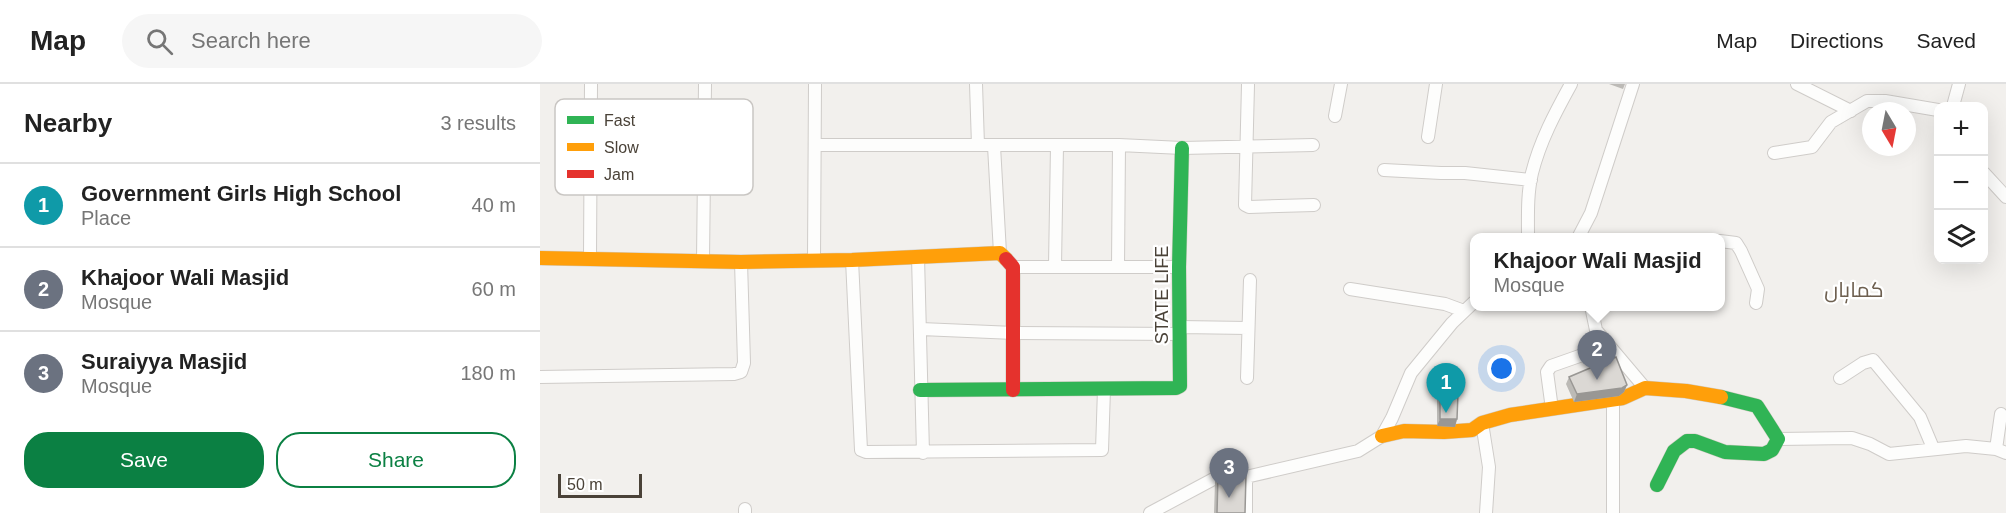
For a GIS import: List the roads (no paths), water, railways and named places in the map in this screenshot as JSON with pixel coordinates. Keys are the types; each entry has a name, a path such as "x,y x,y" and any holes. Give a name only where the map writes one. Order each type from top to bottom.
{"street":[{"path":"591,84 591,99"},
{"path":"705,84 705,99"},
{"path":"814,259 815,84"},
{"path":"976,84 978,145"},
{"path":"1335,116 1341,84"},
{"path":"1428,137 1436,84"},
{"path":"1528,233 1531,180 1549,124 1571,84"},
{"path":"1580,233 1591,213 1633,84"},
{"path":"1797,84 1851,111"},
{"path":"1954,102 1959,84"},
{"path":"1248,85 1245,205 1249,207 1314,205"},
{"path":"1774,153 1812,147 1831,122 1867,101 1885,101 1934,109"},
{"path":"815,145 1182,148 1313,146"},
{"path":"994,146 1000,253 1013,267 1013,390"},
{"path":"1055,266 1057,146"},
{"path":"1118,267 1119,146"},
{"name":"STATE LIFE","path":"920,390 1176,388 1180,386 1179,267 1182,148"},
{"path":"1384,170 1465,172 1531,180"},
{"path":"1988,179 2006,197"},
{"path":"590,195 590,258"},
{"path":"703,260 704,195"},
{"path":"1725,242 1736,243 1742,251 1758,289 1756,303"},
{"path":"540,258 741,262 852,260 1000,253"},
{"path":"918,257 923,453"},
{"path":"852,260 861,450 923,453 1102,450 1104,389"},
{"path":"540,377 734,374 741,372 744,363 741,262"},
{"path":"1013,267 1179,267"},
{"path":"1247,378 1250,280"},
{"path":"1350,289 1445,304 1464,311"},
{"path":"1382,436 1411,373 1470,306"},
{"path":"1592,311 1596,330 1645,388"},
{"path":"921,329 1014,333 1248,328"},
{"path":"1552,409 1547,372 1551,366 1608,346"},
{"path":"1840,378 1863,363 1873,360 1920,417 1933,448"},
{"path":"1150,513 1221,475 1246,477 1358,451 1382,436 1404,431 1472,430 1482,423 1510,415 1623,398 1645,388 1686,391 1757,406 1778,439"},
{"path":"1612,400 1613,513"},
{"path":"1778,439 1852,438 1889,454 1966,446 2001,451 2001,414"},
{"path":"1482,423 1489,467 1486,513"},
{"path":"1657,485 1674,451 1687,441 1695,441 1725,452 1764,454 1772,450 1778,439"},
{"path":"1246,477 1246,513"}],"place":[{"name":"Khajoor Wali Masjid","path":"1597,380"},
{"name":"Government Girls High School","path":"1446,413"},
{"name":"Suraiyya Masjid","path":"1229,498"}],"district":[{"name":"کماہاں","path":"1854,289"}]}
